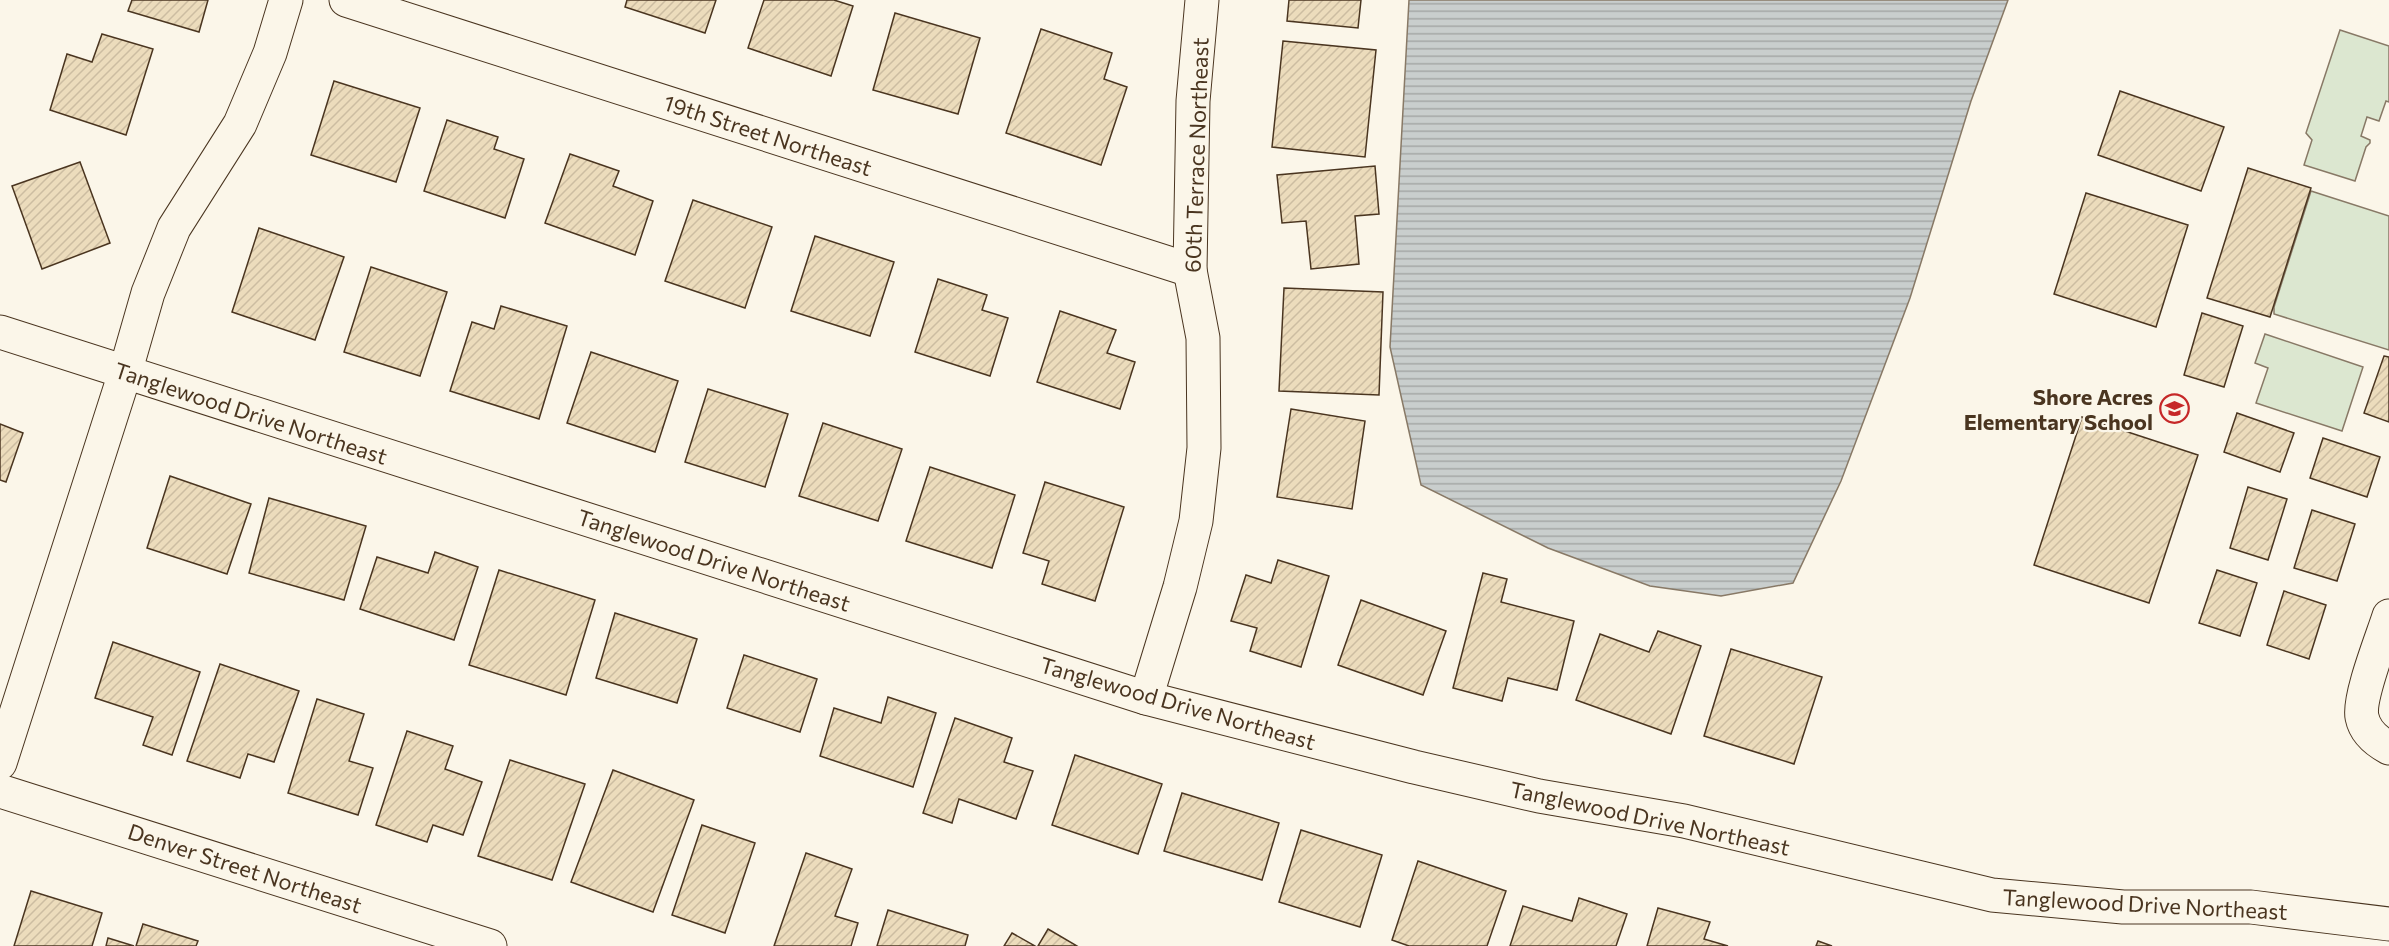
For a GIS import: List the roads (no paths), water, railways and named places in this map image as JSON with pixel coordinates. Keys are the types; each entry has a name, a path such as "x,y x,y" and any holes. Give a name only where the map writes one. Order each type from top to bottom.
{"street":[{"path":"0,763 125,373 148,293 174,228 240,124 270,53 286,0"},
{"name":"19th Street Northeast","path":"346,0 1190,270"},
{"name":"60th Terrace Northeast","path":"1146,698 1180,587 1196,521 1203,458 1203,338 1190,270 1193,100 1202,0"},
{"name":"Tanglewood Drive Northeast","path":"0,332 1146,698 1414,767 1528,793 1684,820 1992,895 2123,907 2251,908 2389,924"},
{"path":"2389,616 2364,696 2361,715 2367,729 2377,741 2389,748"},
{"name":"Denver Street Northeast","path":"0,791 452,940 490,946"}],"place":[{"name":"Shore Acres Elementary School","path":"2174,409"}]}
